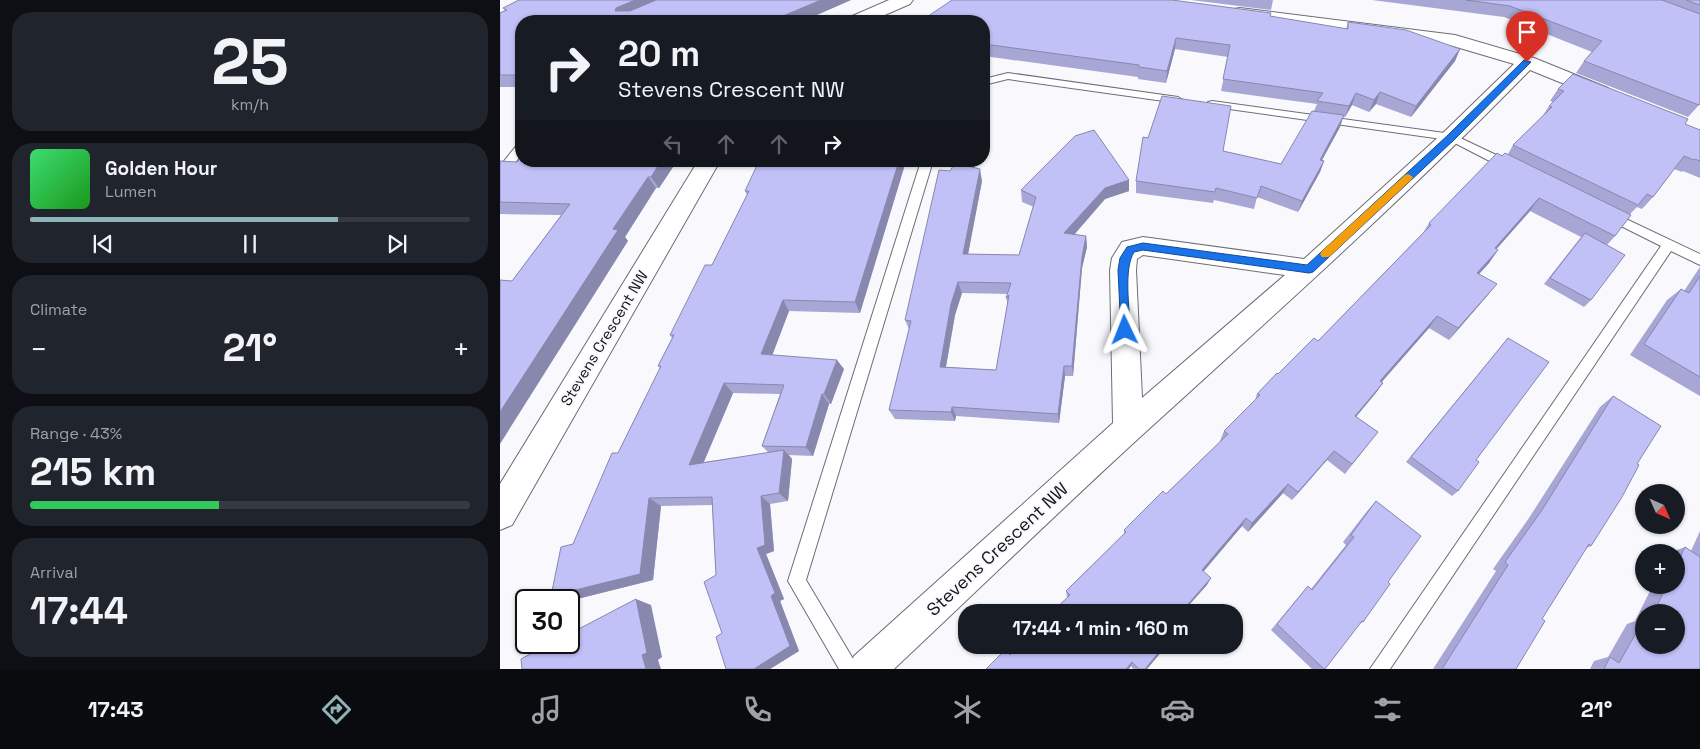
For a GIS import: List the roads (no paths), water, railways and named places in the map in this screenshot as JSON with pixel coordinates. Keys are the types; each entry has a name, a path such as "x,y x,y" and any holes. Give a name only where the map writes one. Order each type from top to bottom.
{"street":[{"path":"876,15 904,0"},
{"path":"1292,19 1296,0"},
{"path":"1224,11 1454,41 1527,62 1618,99"},
{"name":"Stevens Crescent NW","path":"867,669 1128,429 1309,269 1452,137 1527,62"},
{"name":"Stevens Crescent NW","path":"500,514 705,167"},
{"path":"1128,429 1123,270 1131,249 1143,246 1309,269"}],"lane":[{"path":"990,80 1008,76 1185,100"},
{"path":"1205,103 1452,137 1521,172"},
{"path":"500,174 515,155"},
{"path":"850,669 797,581 925,167"},
{"path":"1599,210 1700,260"},
{"path":"1380,669 1668,245"}]}
